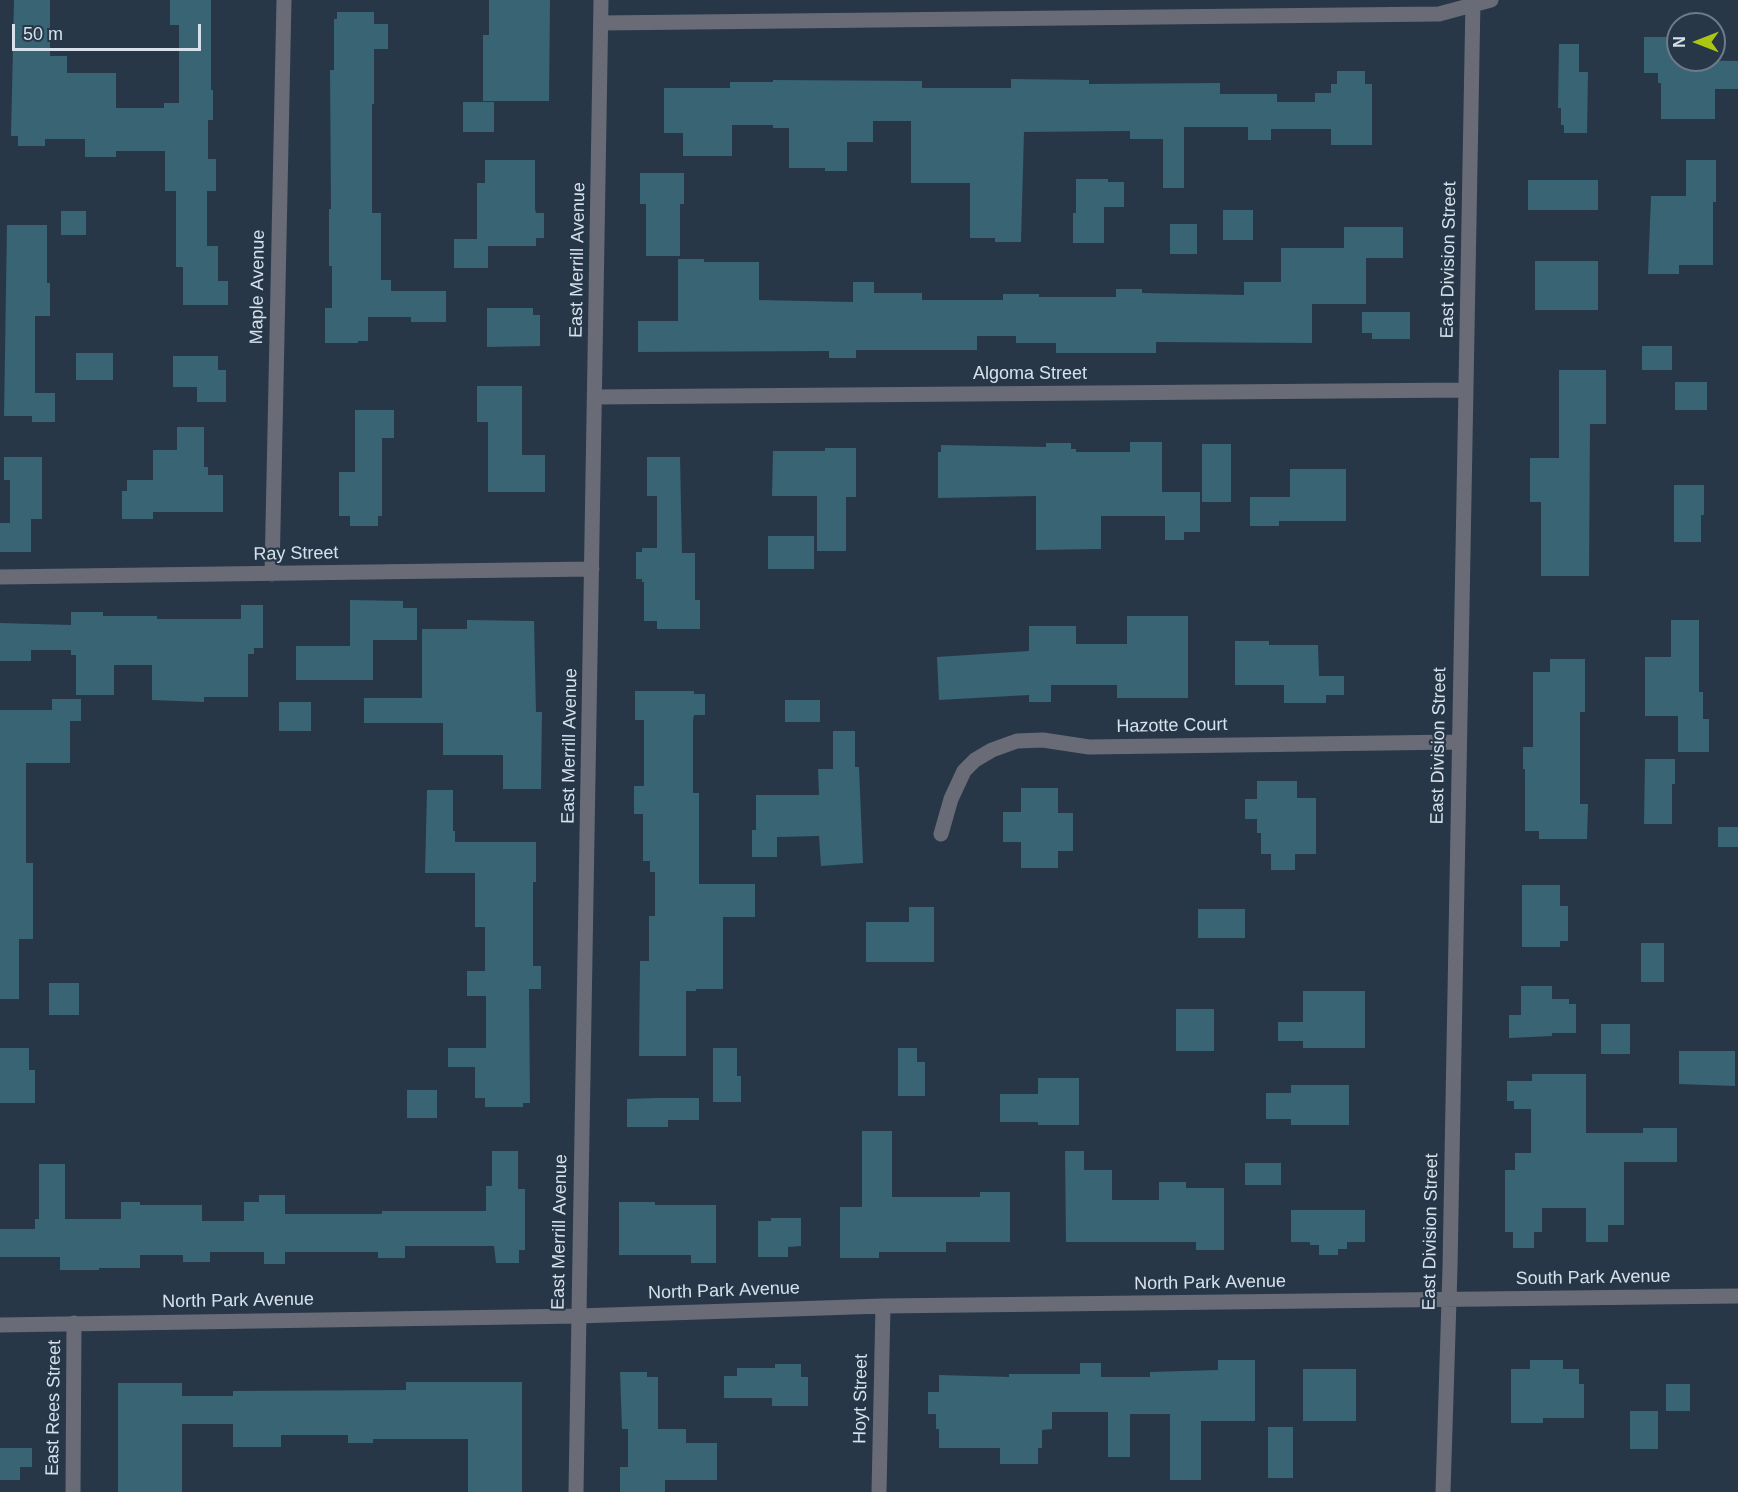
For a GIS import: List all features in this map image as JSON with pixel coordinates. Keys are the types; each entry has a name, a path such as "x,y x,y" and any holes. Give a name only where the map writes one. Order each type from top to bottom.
{"street":[{"name":"Maple Avenue","path":"272,574 284,0"},
{"name":"East Merrill Avenue","path":"576,1492 601,0"},
{"path":"601,23 1439,14 1491,0"},
{"name":"East Division Street","path":"1443,1492 1449,1299 1473,3"},
{"name":"Algoma Street","path":"595,397 1466,390"},
{"name":"Ray Street","path":"0,577 592,569"},
{"name":"Hazotte Court","path":"941,834 948,807 964,771 975,760 992,750 1017,741 1043,740 1089,747 1458,742"},
{"name":"South Park Avenue","path":"1449,1299 1738,1296"},
{"name":"North Park Avenue","path":"0,1325 578,1316 883,1306 1449,1299"},
{"name":"Hoyt Street","path":"879,1492 883,1306"},
{"name":"East Rees Street","path":"73,1492 74,1323"}],"building":[{"path":"14,0 50,0 50,56 67,56 67,73 116,73 116,108 164,108 164,103 179,103 179,25 170,25 170,0 211,0 213,120 208,120 208,159 216,159 216,191 207,191 207,246 218,246 218,281 228,281 228,305 183,305 183,267 176,267 176,191 165,191 165,151 116,151 116,157 85,157 85,139 45,139 45,146 18,146 18,136 11,136"},
{"path":"489,0 550,0 549,101 483,101 483,35 489,35"},
{"path":"337,12 374,12 374,24 388,24 388,49 374,49 374,104 372,104 372,213 381,213 381,280 391,280 391,291 446,291 446,322 411,322 411,317 368,317 368,341 358,341 358,343 325,343 325,308 332,308 332,266 329,266 330,70 334,70 334,19 337,19"},
{"path":"1644,37 1666,37 1666,72 1726,72 1726,61 1738,61 1738,89 1715,89 1715,119 1661,119 1661,83 1658,83 1658,73 1644,73"},
{"path":"1559,44 1579,44 1579,72 1588,72 1587,133 1564,133 1564,125 1561,125 1561,108 1558,108"},
{"path":"1337,71 1365,71 1365,84 1372,84 1372,145 1331,145 1331,129 1271,129 1271,140 1248,140 1248,127 1184,127 1184,188 1163,188 1163,139 1130,139 1130,131 1024,132 1021,242 995,242 995,238 970,238 970,183 911,183 911,121 873,121 873,142 847,142 847,171 825,171 825,168 789,168 789,128 773,128 773,125 732,125 732,156 683,156 683,133 664,133 664,88 730,88 730,82 773,82 773,80 922,81 922,88 1011,88 1011,79 1089,80 1089,84 1220,83 1220,94 1277,94 1277,102 1315,102 1315,93 1331,93 1331,84 1337,84"},
{"path":"463,102 494,102 494,132 463,132"},
{"path":"485,160 535,160 535,209 536,213 544,213 544,238 536,238 536,246 488,246 488,268 454,268 454,239 477,239 477,183 485,183"},
{"path":"1686,160 1716,160 1713,265 1679,265 1679,274 1648,274 1651,196 1686,196"},
{"path":"640,173 684,173 684,204 680,204 680,256 646,256 646,204 640,204"},
{"path":"1076,179 1108,179 1108,182 1124,182 1124,207 1104,207 1104,243 1073,243"},
{"path":"1528,180 1598,180 1598,210 1528,210"},
{"path":"1223,210 1253,210 1253,240 1223,240"},
{"path":"61,211 86,211 86,235 61,235"},
{"path":"1170,224 1197,224 1197,254 1170,254"},
{"path":"7,225 47,225 47,283 50,283 50,316 35,316 35,393 55,393 55,422 32,422 32,416 4,416"},
{"path":"1344,227 1403,227 1403,258 1366,258 1366,304 1312,304 1312,343 1156,342 1156,353 1056,353 1056,343 1016,343 1016,336 977,336 977,350 856,350 856,358 829,358 829,351 638,352 638,321 678,321 678,259 704,259 704,262 759,262 759,300 853,302 853,282 874,282 874,293 922,293 922,300 1003,300 1003,294 1039,294 1039,297 1116,297 1116,289 1142,289 1142,293 1244,295 1244,282 1281,282 1281,248 1344,248"},
{"path":"1535,261 1598,261 1598,310 1535,310"},
{"path":"487,308 533,308 533,315 540,315 540,346 487,347"},
{"path":"1362,312 1410,312 1410,339 1372,339 1372,333 1362,333"},
{"path":"1642,346 1672,346 1672,370 1642,370"},
{"path":"76,353 113,353 113,380 76,380"},
{"path":"173,356 218,356 218,370 226,370 226,402 197,402 197,387 173,387"},
{"path":"1559,370 1606,370 1606,424 1590,424 1589,576 1541,576 1541,502 1530,502 1530,458 1559,458"},
{"path":"1675,382 1707,382 1707,410 1675,410"},
{"path":"477,386 522,386 522,455 545,455 545,492 488,492 488,422 477,422"},
{"path":"355,410 394,410 394,438 382,438 382,516 378,516 378,526 350,526 350,516 339,516 339,472 355,472"},
{"path":"177,427 204,427 204,467 208,467 208,475 223,475 223,512 153,512 153,519 122,519 122,491 127,491 127,480 153,480 153,450 177,450"},
{"path":"1130,442 1162,442 1162,492 1200,492 1200,532 1184,532 1184,540 1165,540 1165,516 1101,516 1101,549 1036,550 1036,496 938,498 938,452 941,452 941,445 1046,447 1046,443 1071,443 1071,449 1076,449 1076,452 1130,452"},
{"path":"1202,444 1231,444 1231,502 1202,502"},
{"path":"825,448 856,448 856,497 846,497 846,551 817,551 817,496 772,496 773,451 825,451"},
{"path":"4,457 42,457 42,519 31,519 31,552 0,552 0,523 10,523 10,480 4,480"},
{"path":"647,457 680,457 682,553 695,553 695,600 700,600 700,629 657,629 657,621 644,621 644,582 642,579 636,579 636,552 642,552 642,548 657,548 657,496 647,496"},
{"path":"1290,469 1346,469 1346,521 1279,521 1279,526 1250,526 1250,497 1290,497"},
{"path":"1674,485 1704,485 1701,542 1674,542"},
{"path":"768,536 814,536 814,569 768,569"},
{"path":"350,600 403,601 403,608 417,608 417,640 373,640 373,680 296,680 296,646 350,646"},
{"path":"241,605 263,605 263,648 254,648 254,654 248,654 248,697 204,697 204,702 152,700 152,665 114,665 114,695 76,695 76,655 71,655 71,650 31,650 31,661 0,661 0,623 71,625 71,612 103,612 103,616 157,616 157,619 241,619"},
{"path":"1127,616 1188,616 1188,698 1117,698 1117,685 1051,685 1051,702 1029,702 1029,695 939,700 937,657 1029,651 1029,626 1076,626 1076,644 1127,644"},
{"path":"467,620 534,621 536,712 542,712 541,789 503,789 503,755 443,755 443,723 364,723 364,698 422,698 422,629 467,629"},
{"path":"1671,620 1699,620 1699,692 1703,692 1703,719 1709,719 1709,752 1678,752 1678,716 1645,716 1645,657 1671,657"},
{"path":"1235,641 1269,641 1269,645 1318,645 1319,676 1344,676 1344,695 1326,695 1326,703 1284,703 1284,685 1235,685"},
{"path":"1550,659 1585,659 1585,712 1580,712 1580,804 1588,804 1587,839 1539,839 1539,831 1525,831 1523,747 1533,747 1533,672 1550,672"},
{"path":"635,691 694,691 694,694 705,694 705,715 694,715 693,720 693,793 699,793 699,884 755,884 755,917 723,917 723,989 686,991 686,1056 639,1056 640,961 649,961 649,916 655,916 655,872 650,872 650,861 643,861 643,814 634,814 634,786 644,786 644,720 635,720"},
{"path":"52,699 81,699 81,721 70,721 70,763 26,763 26,863 33,863 33,939 19,939 19,999 0,999 0,710 52,710"},
{"path":"785,700 820,700 820,722 785,722"},
{"path":"279,702 311,702 311,731 279,731"},
{"path":"833,731 855,731 855,767 859,767 863,863 821,866 819,836 777,837 777,857 752,857 752,830 756,830 756,795 819,795 818,769 833,769"},
{"path":"1645,759 1675,759 1675,784 1672,784 1672,824 1644,824"},
{"path":"1257,781 1297,781 1297,798 1316,798 1316,854 1295,854 1295,870 1271,870 1271,854 1261,854 1261,833 1257,833 1257,819 1245,819 1245,799 1257,799"},
{"path":"1021,788 1058,788 1058,813 1073,813 1073,851 1058,851 1058,868 1021,868 1021,842 1003,842 1003,812 1021,812"},
{"path":"427,790 453,790 455,842 536,842 536,882 533,882 533,966 541,966 541,989 529,989 530,1103 523,1103 523,1107 485,1107 485,1098 475,1098 475,1067 448,1067 448,1048 486,1048 486,996 467,996 467,971 485,971 485,927 475,927 475,873 425,873"},
{"path":"1718,827 1738,827 1738,847 1718,847"},
{"path":"1522,885 1560,885 1560,906 1568,906 1568,941 1560,941 1560,947 1522,947"},
{"path":"909,907 934,907 934,962 866,962 866,922 909,922"},
{"path":"1198,909 1245,909 1245,938 1198,938"},
{"path":"1641,943 1664,943 1664,982 1641,982"},
{"path":"49,983 79,983 79,1015 49,1015"},
{"path":"1521,986 1552,986 1552,999 1569,999 1569,1004 1576,1004 1576,1033 1509,1038 1509,1015 1521,1015"},
{"path":"1303,991 1365,991 1365,1048 1303,1048 1303,1041 1278,1041 1278,1022 1303,1022"},
{"path":"1176,1009 1214,1009 1214,1051 1176,1051"},
{"path":"1601,1024 1630,1024 1630,1054 1601,1054"},
{"path":"0,1048 29,1048 29,1070 35,1070 35,1103 0,1103"},
{"path":"713,1048 737,1048 737,1076 741,1076 741,1102 713,1102"},
{"path":"898,1048 917,1048 917,1062 925,1062 925,1096 898,1096"},
{"path":"1679,1051 1735,1051 1735,1086 1679,1084"},
{"path":"1532,1074 1586,1074 1586,1133 1643,1133 1643,1128 1677,1128 1677,1162 1624,1162 1624,1225 1608,1225 1608,1242 1586,1242 1586,1208 1542,1208 1542,1232 1534,1232 1534,1248 1513,1248 1513,1232 1505,1232 1505,1170 1515,1170 1515,1153 1531,1153 1531,1109 1514,1109 1514,1101 1507,1101 1507,1081 1532,1081"},
{"path":"1038,1078 1079,1078 1079,1125 1000,1122 1000,1094 1038,1094"},
{"path":"1291,1085 1349,1085 1349,1125 1291,1125 1291,1119 1266,1119 1266,1093 1291,1093"},
{"path":"407,1090 437,1090 437,1118 407,1118"},
{"path":"699,1098 699,1120 668,1120 668,1127 627,1127 627,1099"},
{"path":"862,1131 892,1131 892,1197 980,1197 980,1192 1010,1192 1010,1242 946,1242 946,1252 879,1252 879,1258 840,1258 840,1207 862,1207"},
{"path":"492,1151 518,1151 518,1189 525,1189 525,1250 519,1250 519,1263 496,1263 494,1246 405,1246 405,1258 378,1258 378,1252 285,1252 285,1264 264,1264 264,1252 210,1252 210,1262 183,1262 183,1255 140,1255 140,1268 99,1268 99,1270 60,1270 60,1257 0,1257 0,1229 35,1229 35,1219 39,1219 39,1164 65,1164 65,1219 121,1219 121,1202 140,1202 140,1205 202,1205 202,1221 244,1221 244,1202 259,1202 259,1195 285,1195 285,1214 486,1211 486,1186 492,1186"},
{"path":"1065,1151 1084,1151 1084,1170 1112,1170 1112,1200 1159,1200 1159,1182 1186,1182 1186,1188 1224,1188 1224,1250 1196,1250 1196,1242 1066,1242"},
{"path":"1245,1163 1281,1163 1281,1185 1245,1185"},
{"path":"619,1202 655,1202 655,1205 716,1205 716,1263 691,1263 691,1255 619,1255"},
{"path":"1291,1210 1365,1210 1365,1242 1347,1242 1347,1249 1338,1249 1338,1255 1319,1255 1319,1245 1310,1245 1310,1242 1291,1242"},
{"path":"771,1218 801,1218 801,1246 788,1247 788,1257 758,1257 758,1221 771,1221"},
{"path":"1218,1360 1255,1360 1255,1421 1201,1421 1201,1480 1170,1480 1170,1414 1130,1414 1130,1457 1108,1457 1108,1412 1052,1412 1052,1429 1042,1430 1042,1448 1038,1448 1038,1464 1000,1464 1000,1448 939,1448 936,1414 928,1414 928,1392 939,1392 939,1375 1009,1377 1009,1374 1080,1374 1080,1363 1101,1363 1101,1377 1150,1377 1150,1372 1218,1370"},
{"path":"1530,1360 1563,1360 1563,1369 1579,1369 1579,1384 1584,1384 1584,1418 1543,1418 1543,1423 1511,1423 1511,1369 1530,1369"},
{"path":"775,1364 801,1364 801,1377 808,1377 808,1406 772,1406 772,1398 724,1398 724,1376 737,1376 737,1368 775,1368"},
{"path":"1303,1369 1356,1369 1356,1421 1303,1421"},
{"path":"620,1372 647,1372 647,1377 658,1377 658,1429 686,1429 686,1443 717,1443 717,1480 665,1480 665,1492 620,1492 620,1467 628,1467 628,1429 622,1429"},
{"path":"406,1382 522,1382 522,1492 468,1492 468,1439 373,1439 373,1443 348,1443 348,1435 281,1435 281,1447 233,1447 233,1424 182,1424 182,1492 118,1492 118,1383 182,1383 182,1396 233,1396 233,1391 406,1390"},
{"path":"1666,1384 1690,1384 1690,1411 1666,1411"},
{"path":"1630,1411 1658,1411 1658,1449 1630,1449"},
{"path":"1268,1427 1293,1427 1293,1478 1268,1478"},
{"path":"0,1448 32,1448 32,1467 20,1467 20,1480 0,1480"}]}
